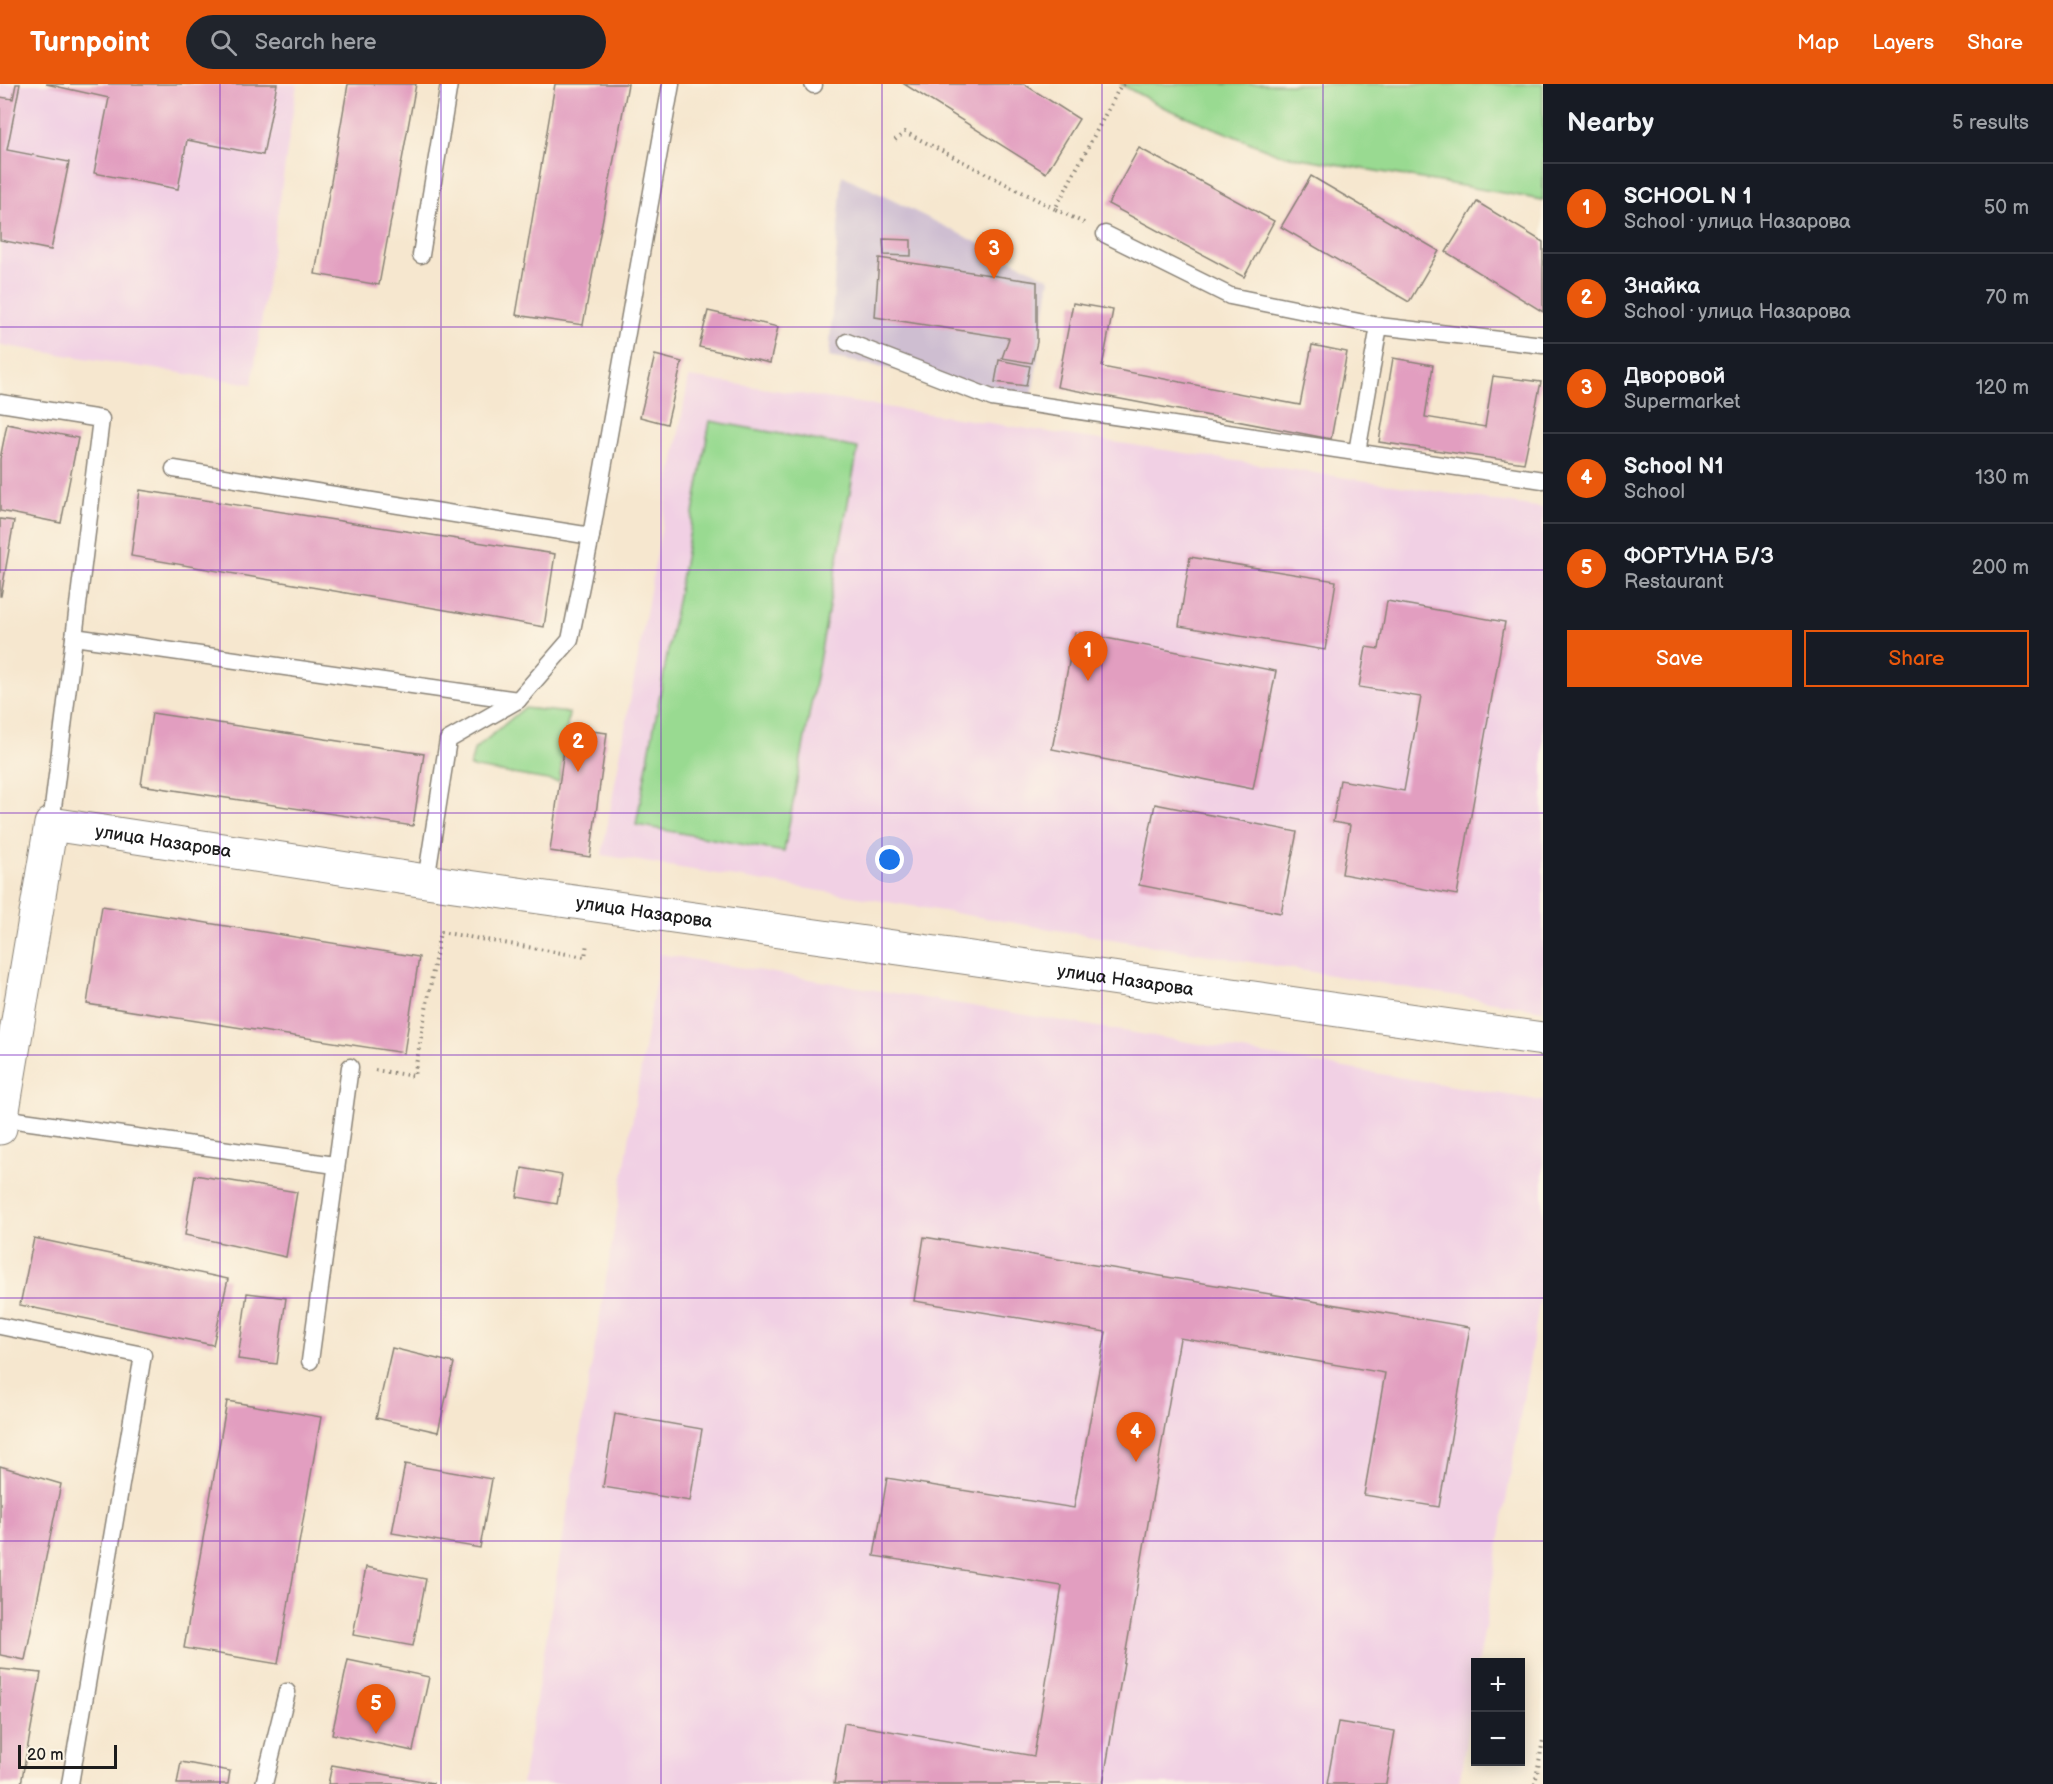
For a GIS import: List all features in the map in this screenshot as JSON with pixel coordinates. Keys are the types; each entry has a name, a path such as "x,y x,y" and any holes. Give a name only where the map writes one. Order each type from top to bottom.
{"street":[{"name":"улица Назарова","path":"51,824 426,882 1543,1039"},
{"path":"1,1123 51,824"}],"lane":[{"path":"421,255 449,84"},
{"path":"426,882 448,740 518,700 570,640 591,536 671,84"},
{"path":"1105,234 1230,296 1379,326 1543,345"},
{"path":"1357,452 1379,326"},
{"path":"847,342 992,398 1543,480"},
{"path":"0,403 101,419 51,824"},
{"path":"174,470 591,536"},
{"path":"74,637 518,700"},
{"path":"310,1361 350,1067"},
{"path":"1,1123 335,1165"},
{"path":"0,1326 143,1355 70,1784"},
{"path":"264,1784 287,1692"}],"path":[{"path":"1055,209 1122,84"},
{"path":"895,140 905,132 1105,234"},
{"path":"350,1067 414,1076 440,932 585,957 587,943"},
{"path":"1535,1784 1543,1740"}],"shaded area":[{"path":"0,84 297,84 252,384 0,345"},
{"path":"842,175 1050,279 1032,395 829,357"},
{"path":"689,377 1543,508 1543,1010 602,855"},
{"path":"660,954 1543,1101 1543,1281 1480,1658 1471,1658 1471,1710 1459,1784 522,1784"}],"green space":[{"path":"1120,84 1543,84 1543,200 1278,154 1163,107"},
{"path":"710,421 858,448 784,852 636,825"},
{"path":"524,708 569,713 559,782 470,767 474,750"}],"building":[{"path":"16,84 20,84 7,150 69,162 51,250 0,240 0,97 13,99"},
{"path":"46,84 277,84 263,155 187,140 178,189 94,173 109,98"},
{"path":"348,84 416,84 379,285 315,274"},
{"path":"555,84 628,84 583,325 516,315"},
{"path":"904,84 1024,84 1079,119 1046,173"},
{"path":"1139,148 1274,221 1244,277 1108,204"},
{"path":"1311,176 1439,251 1409,302 1281,227"},
{"path":"1477,202 1543,242 1543,312 1446,252"},
{"path":"883,239 911,240 911,256 884,255"},
{"path":"879,258 1037,282 1037,342 1032,363 1002,358 1009,338 875,317"},
{"path":"1073,303 1113,310 1102,367 1300,405 1312,345 1347,352 1331,439 1057,387"},
{"path":"708,311 778,327 770,363 699,347"},
{"path":"655,355 682,362 667,424 640,417"},
{"path":"1393,358 1433,365 1425,417 1485,427 1493,376 1541,382 1524,463 1379,442"},
{"path":"999,360 1030,366 1026,386 995,382"},
{"path":"7,424 78,438 61,523 0,511 0,459"},
{"path":"140,490 555,554 544,627 131,556"},
{"path":"0,519 14,521 1,596 0,596"},
{"path":"1190,557 1336,581 1325,650 1179,626"},
{"path":"1387,601 1505,622 1457,895 1342,874 1350,825 1333,822 1340,780 1404,791 1421,697 1359,687 1366,647 1379,649"},
{"path":"1075,632 1276,671 1253,789 1052,749"},
{"path":"152,713 424,754 413,826 141,785"},
{"path":"567,728 607,733 590,857 550,851"},
{"path":"1155,804 1297,832 1281,913 1139,885"},
{"path":"102,906 419,957 404,1053 87,1004"},
{"path":"522,1168 562,1175 557,1204 517,1197"},
{"path":"195,1175 297,1192 286,1257 185,1235"},
{"path":"924,1237 1470,1327 1439,1507 1364,1495 1385,1373 1180,1338 1103,1784 834,1784 844,1723 1034,1756 1062,1586 874,1556 887,1478 1074,1508 1106,1332 914,1301"},
{"path":"34,1238 228,1279 213,1345 20,1305"},
{"path":"247,1293 286,1298 277,1364 238,1359"},
{"path":"392,1348 454,1363 438,1432 376,1418"},
{"path":"227,1401 321,1417 278,1664 184,1648"},
{"path":"615,1414 702,1429 690,1501 603,1487"},
{"path":"405,1464 492,1479 480,1548 392,1533"},
{"path":"0,1466 61,1484 25,1660 0,1655"},
{"path":"366,1567 426,1579 413,1646 353,1635"},
{"path":"348,1660 429,1677 413,1751 332,1734"},
{"path":"0,1669 41,1673 21,1784 0,1784"},
{"path":"1338,1722 1395,1731 1386,1784 1327,1784"},
{"path":"181,1762 230,1771 228,1784 177,1784"},
{"path":"332,1765 433,1783 433,1784 328,1784"}],"place":[{"name":"Дворовой","path":"994,279"},
{"name":"SCHOOL N 1","path":"1088,681"},
{"name":"Знайка","path":"578,772"},
{"name":"School N1","path":"1136,1462"},
{"name":"ФОРТУНА Б/З","path":"376,1734"}]}
